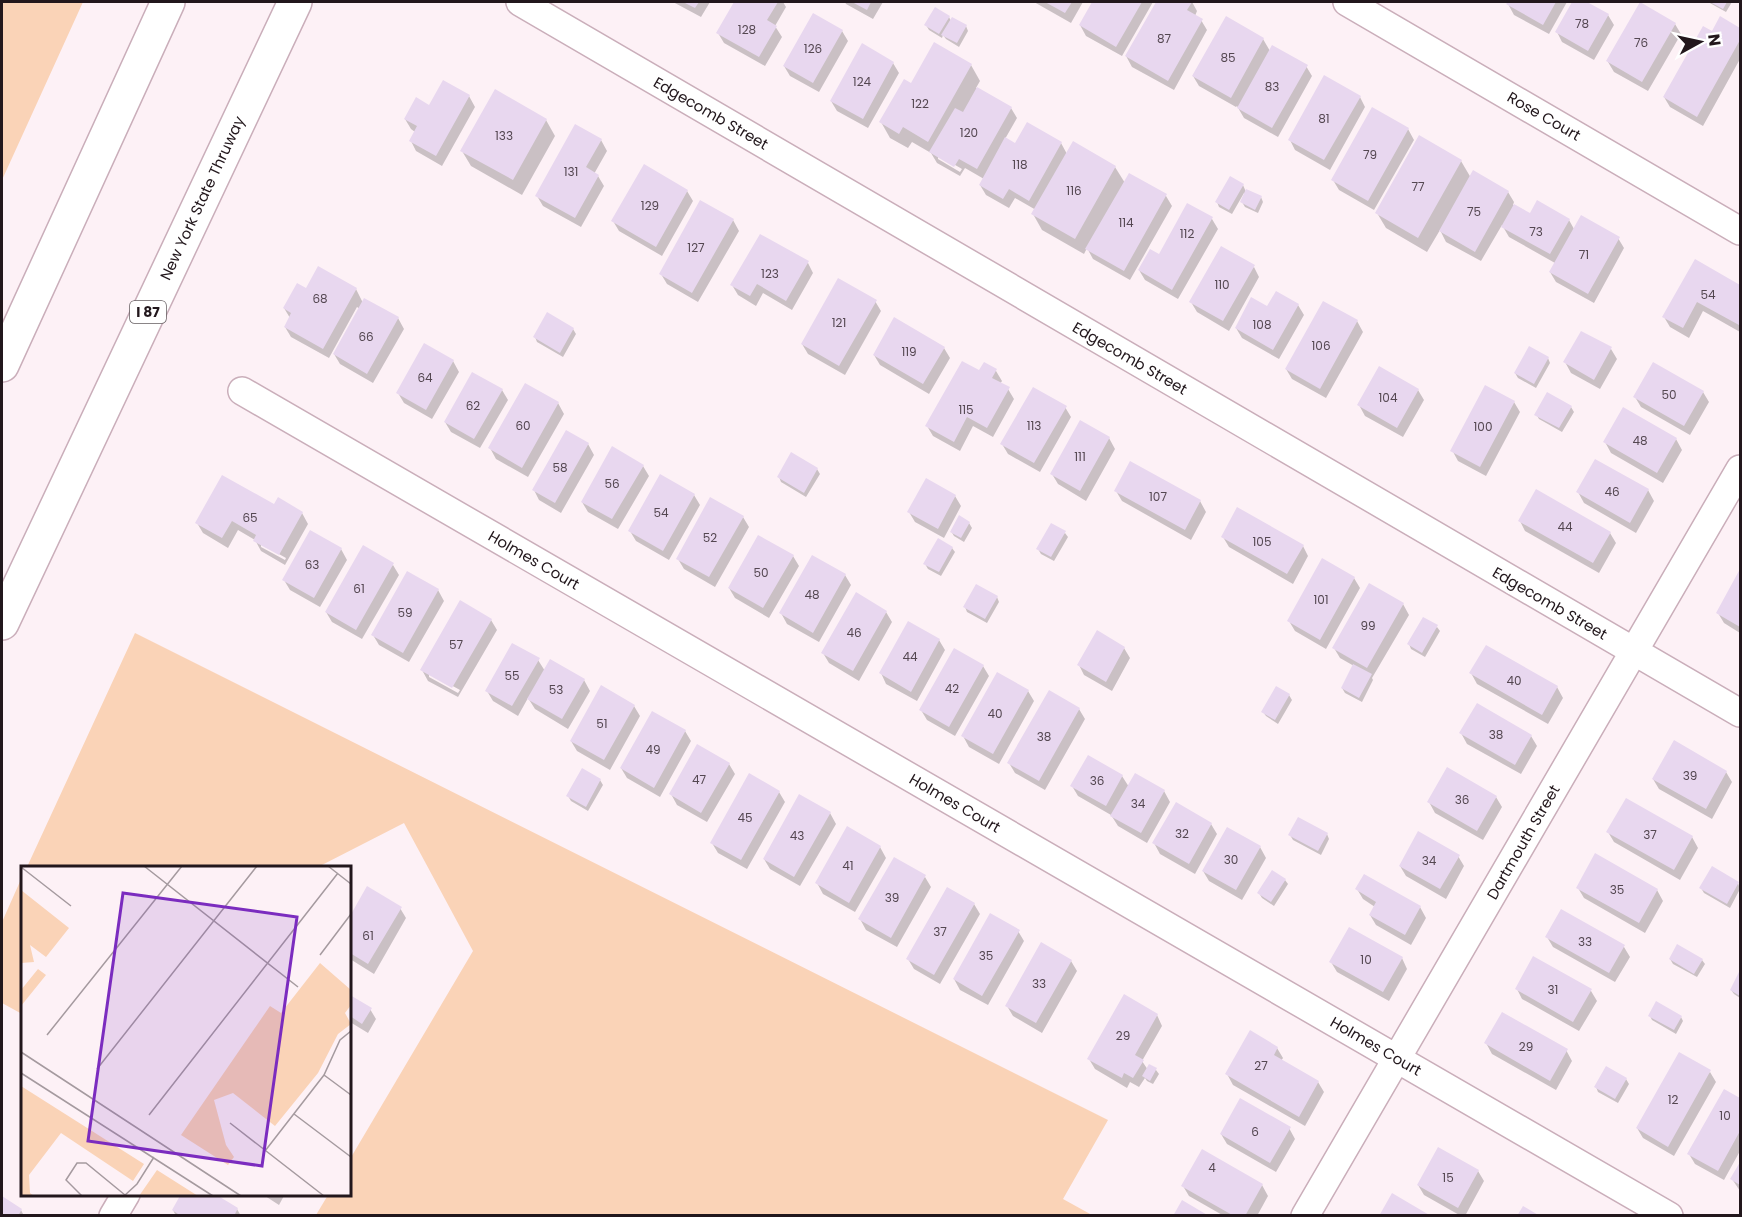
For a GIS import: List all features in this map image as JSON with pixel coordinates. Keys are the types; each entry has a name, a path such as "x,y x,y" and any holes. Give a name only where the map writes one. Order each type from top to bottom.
{"highway":[{"path":"2,365 168,2"},
{"name":"New York State Thruway","path":"2,623 295,2"}],"street":[{"name":"Edgecomb Street","path":"520,2 1740,714"},
{"name":"Rose Court","path":"1347,2 1740,231"},
{"name":"Holmes Court","path":"242,391 1669,1215"},
{"name":"Dartmouth Street","path":"1305,1215 1740,469"},
{"path":"113,1215 125,1196"}],"shaded area":[{"path":"2,2 83,2 2,180"},
{"path":"135,633 1108,1120 1063,1199 1092,1215 316,1215 327,1196 351,1196 351,1157 473,951 404,823 320,866 27,866"},
{"path":"21,879 21,1013 2,1003 2,922"}],"building":[{"path":"683,2 699,2 695,8"},
{"path":"734,2 778,2 767,20 777,26 759,57 716,33"},
{"path":"852,2 871,2 867,10"},
{"path":"1045,2 1072,2 1065,13"},
{"path":"1092,2 1142,2 1116,47 1079,25"},
{"path":"1156,2 1192,2 1187,10 1203,19 1168,81 1125,56"},
{"path":"1508,2 1556,2 1543,25 1506,4"},
{"path":"1572,2 1587,2 1609,14 1588,51 1555,32"},
{"path":"1640,2 1676,23 1642,82 1606,61"},
{"path":"1710,2 1727,2 1723,9"},
{"path":"935,7 950,16 939,34 924,25"},
{"path":"813,13 843,30 813,83 783,66"},
{"path":"1226,16 1264,38 1231,98 1192,76"},
{"path":"1720,16 1740,28 1740,40 1697,117 1663,97 1703,26 1712,31"},
{"path":"952,17 967,25 957,43 941,35"},
{"path":"934,42 972,64 928,142 903,127 899,134 879,122 904,79 911,83"},
{"path":"862,43 894,62 863,119 830,101"},
{"path":"1272,45 1308,65 1272,128 1237,108"},
{"path":"1324,75 1361,96 1324,160 1288,140"},
{"path":"443,80 470,95 436,156 409,141 417,126 404,119 416,97 429,105"},
{"path":"977,87 1012,107 977,169 959,159 954,167 929,152 955,108 963,112"},
{"path":"495,89 547,119 513,180 460,151"},
{"path":"1372,107 1409,128 1368,201 1331,180"},
{"path":"1027,122 1062,142 1029,201 1009,189 1003,199 979,185 1005,137 1015,143"},
{"path":"575,124 602,139 586,167 599,175 575,218 535,196"},
{"path":"1419,135 1462,160 1418,238 1375,213"},
{"path":"1073,141 1116,166 1075,239 1031,214"},
{"path":"644,164 688,190 656,247 611,221"},
{"path":"1473,170 1509,191 1475,252 1439,231"},
{"path":"1129,173 1167,194 1124,271 1085,249"},
{"path":"1230,176 1244,184 1229,210 1215,202"},
{"path":"1246,189 1262,196 1255,210 1240,202"},
{"path":"700,200 734,219 692,293 659,274"},
{"path":"1537,200 1570,219 1550,254 1501,227 1514,204 1530,213"},
{"path":"1187,203 1213,217 1172,290 1138,270 1150,249 1159,254"},
{"path":"1581,215 1620,237 1588,294 1549,272"},
{"path":"760,234 809,261 786,301 757,284 750,296 730,285"},
{"path":"1221,246 1255,265 1223,321 1189,302"},
{"path":"1695,259 1740,285 1739,325 1697,302 1683,328 1662,317"},
{"path":"318,266 357,288 323,349 284,327 291,313 283,308 297,283 306,288"},
{"path":"838,278 877,300 839,366 801,344"},
{"path":"1276,291 1299,304 1273,350 1235,328 1251,297 1267,306"},
{"path":"364,298 399,317 367,374 333,354"},
{"path":"1323,301 1358,320 1320,389 1285,369"},
{"path":"547,312 574,328 560,353 533,337"},
{"path":"894,317 945,347 923,384 873,355"},
{"path":"1581,331 1612,347 1594,380 1563,362"},
{"path":"424,343 454,360 426,410 396,393"},
{"path":"1529,346 1549,357 1534,384 1514,373"},
{"path":"962,361 979,370 984,362 997,369 992,378 1010,387 987,428 967,417 954,442 925,426"},
{"path":"1653,362 1704,391 1684,426 1633,397"},
{"path":"1379,366 1419,389 1397,428 1357,405"},
{"path":"472,372 503,389 474,439 444,422"},
{"path":"525,383 559,402 522,468 488,448"},
{"path":"1485,385 1515,401 1480,467 1450,451"},
{"path":"1033,387 1067,406 1034,463 1000,444"},
{"path":"1547,392 1572,406 1559,428 1534,415"},
{"path":"1623,407 1677,438 1657,473 1603,442"},
{"path":"1080,420 1110,437 1080,491 1050,474"},
{"path":"566,430 589,443 555,503 532,490"},
{"path":"612,446 644,465 612,519 581,502"},
{"path":"791,452 818,468 804,493 777,477"},
{"path":"1595,459 1649,489 1630,523 1576,492"},
{"path":"1130,461 1201,500 1185,530 1114,491"},
{"path":"660,474 695,494 663,551 628,531"},
{"path":"222,475 274,504 278,497 303,512 279,555 253,541 256,535 232,521 222,538 195,523"},
{"path":"926,478 956,495 938,529 907,512"},
{"path":"1536,489 1611,532 1593,563 1518,521"},
{"path":"710,497 744,516 709,577 676,559"},
{"path":"1237,507 1304,545 1287,574 1221,537"},
{"path":"959,515 970,522 961,538 950,532"},
{"path":"1051,523 1066,531 1051,557 1036,549"},
{"path":"310,530 342,548 314,598 282,580"},
{"path":"758,535 794,555 763,608 728,588"},
{"path":"938,538 953,547 939,572 923,564"},
{"path":"363,545 394,563 356,630 325,612"},
{"path":"812,555 846,574 813,633 779,613"},
{"path":"1322,558 1355,577 1320,640 1287,621"},
{"path":"1740,569 1740,627 1716,613"},
{"path":"407,571 439,589 403,653 371,635"},
{"path":"1369,583 1404,603 1367,668 1332,648"},
{"path":"976,584 998,596 985,619 963,607"},
{"path":"856,592 887,611 853,671 821,653"},
{"path":"460,600 492,619 452,688 420,670"},
{"path":"1423,617 1438,625 1422,653 1407,644"},
{"path":"908,621 940,639 911,692 879,673"},
{"path":"1097,630 1125,647 1106,682 1077,665"},
{"path":"512,643 540,658 512,706 485,691"},
{"path":"1486,645 1558,686 1542,715 1469,673"},
{"path":"954,648 984,665 949,727 919,710"},
{"path":"550,659 585,679 562,719 527,699"},
{"path":"1353,664 1372,674 1359,698 1341,688"},
{"path":"997,672 1029,690 993,754 961,736"},
{"path":"601,685 635,705 604,760 570,741"},
{"path":"1276,686 1290,694 1275,720 1261,712"},
{"path":"1049,690 1080,708 1039,781 1007,763"},
{"path":"1477,703 1532,735 1515,765 1459,733"},
{"path":"652,711 686,730 654,788 620,768"},
{"path":"1674,740 1727,771 1706,809 1652,779"},
{"path":"697,744 730,763 701,813 669,794"},
{"path":"1088,755 1123,775 1106,806 1070,786"},
{"path":"1447,767 1497,796 1477,831 1427,802"},
{"path":"582,768 601,779 586,807 566,796"},
{"path":"749,773 780,791 741,860 710,843"},
{"path":"1135,773 1165,790 1141,833 1110,816"},
{"path":"799,794 831,812 794,877 763,859"},
{"path":"1626,798 1693,836 1674,870 1606,832"},
{"path":"1176,802 1212,823 1189,864 1152,843"},
{"path":"1298,817 1328,833 1318,851 1288,835"},
{"path":"847,826 881,846 849,903 815,883"},
{"path":"1227,827 1261,846 1236,890 1202,871"},
{"path":"1418,831 1460,855 1440,889 1399,866"},
{"path":"1595,853 1658,889 1639,923 1576,888"},
{"path":"894,857 926,875 891,938 858,919"},
{"path":"1712,866 1739,882 1727,904 1699,888"},
{"path":"1272,870 1286,879 1271,902 1257,893"},
{"path":"1364,874 1421,906 1405,935 1369,915 1376,902 1355,889"},
{"path":"367,886 402,907 368,964 351,954 351,914"},
{"path":"947,887 975,903 934,975 906,959"},
{"path":"1561,909 1625,945 1609,973 1545,937"},
{"path":"990,913 1020,930 982,996 953,979"},
{"path":"1349,927 1403,957 1383,992 1329,962"},
{"path":"1041,942 1072,960 1036,1023 1005,1006"},
{"path":"1677,944 1703,959 1694,974 1669,959"},
{"path":"1533,956 1592,989 1573,1022 1515,989"},
{"path":"1740,970 1740,996 1730,990"},
{"path":"1124,994 1158,1014 1135,1055 1144,1060 1133,1078 1124,1073 1122,1078 1087,1059"},
{"path":"351,996 372,1008 362,1024 351,1017"},
{"path":"1656,1001 1682,1016 1674,1030 1648,1016"},
{"path":"1502,1012 1568,1049 1550,1081 1484,1043"},
{"path":"1250,1030 1278,1047 1274,1055 1319,1081 1299,1117 1225,1074"},
{"path":"1679,1052 1711,1070 1668,1147 1636,1128"},
{"path":"1149,1064 1157,1068 1150,1081 1142,1076"},
{"path":"1606,1066 1627,1078 1615,1099 1594,1087"},
{"path":"1724,1089 1740,1098 1740,1131 1718,1171 1687,1154"},
{"path":"1240,1098 1291,1127 1270,1163 1220,1134"},
{"path":"1438,1147 1479,1170 1458,1208 1417,1185"},
{"path":"1202,1149 1263,1184 1245,1216 1234,1216 1181,1186"},
{"path":"1740,1162 1740,1185 1730,1179"},
{"path":"1392,1193 1431,1216 1379,1216"},
{"path":"2,1196 22,1209 18,1216 2,1216"},
{"path":"180,1196 218,1196 238,1208 234,1216 181,1216 172,1210"},
{"path":"1182,1200 1209,1216 1173,1216"},
{"path":"1523,1206 1540,1216 1517,1216"}]}
